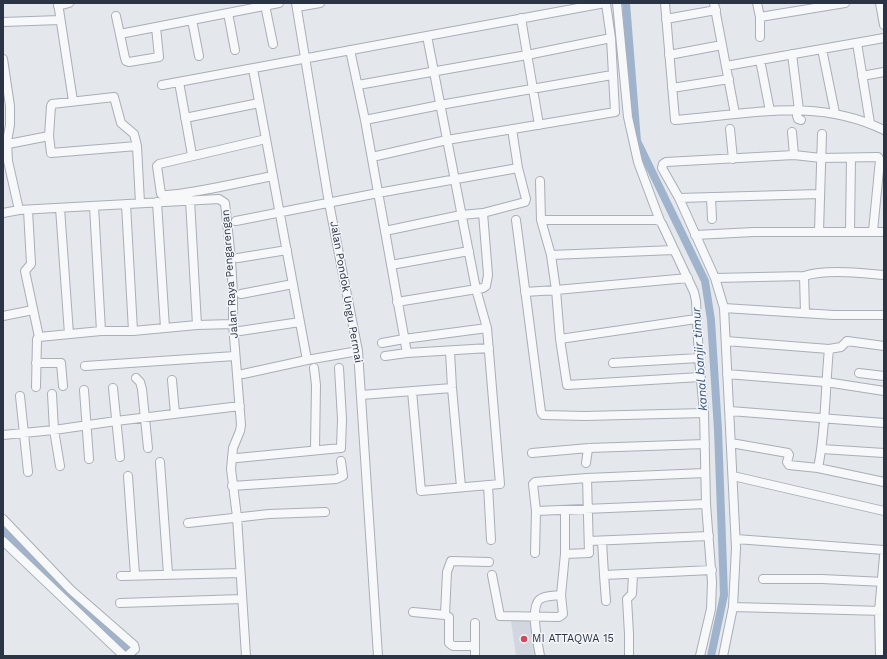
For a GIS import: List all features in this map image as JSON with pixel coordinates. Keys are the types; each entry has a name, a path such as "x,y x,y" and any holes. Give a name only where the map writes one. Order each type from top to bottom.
{"street":[{"path":"69,3 58,4 73,101"},
{"path":"120,34 279,3"},
{"path":"297,5 320,3"},
{"path":"162,85 605,3 611,38 615,112 447,140 372,157"},
{"path":"618,3 628,117 638,162 660,221 694,292 698,358 704,413 706,504 712,570 711,609 700,656"},
{"path":"665,3 675,120 770,111 799,110 835,113 884,130"},
{"path":"758,3 760,37"},
{"path":"760,17 845,3"},
{"path":"880,3 884,25"},
{"path":"265,5 273,44"},
{"name":"Jalan Pondok Ungu Permai","path":"297,5 329,203 358,351 378,656"},
{"path":"666,19 715,7 735,114"},
{"path":"228,13 235,50"},
{"path":"116,16 126,61 128,62 159,57 156,27"},
{"path":"521,18 539,124"},
{"path":"3,22 60,20"},
{"path":"192,20 199,56"},
{"path":"412,392 420,490 422,492 498,484 500,482 487,328 476,289 468,252 427,36"},
{"path":"358,85 527,55 611,38"},
{"path":"726,66 884,38"},
{"path":"857,43 870,124"},
{"path":"669,55 722,45"},
{"path":"822,49 835,113"},
{"path":"350,50 372,157 407,353"},
{"path":"792,54 799,110 797,116 798,119 801,120"},
{"path":"3,59 10,106 10,125 6,161 19,210"},
{"path":"760,60 770,111"},
{"path":"253,69 307,360"},
{"path":"862,76 884,72"},
{"path":"365,120 612,76"},
{"path":"672,88 728,78"},
{"path":"179,82 192,155"},
{"path":"137,146 52,154 49,136 50,106 73,101 114,97 121,123 134,134 137,146 140,203"},
{"path":"185,118 259,103"},
{"path":"385,231 461,215 483,212 525,202 526,199 518,168 512,129"},
{"path":"730,129 733,159"},
{"path":"792,132 794,155"},
{"path":"819,231 822,134"},
{"path":"8,144 49,136"},
{"path":"266,139 192,155 159,164 157,166 161,194 166,196 185,194 273,176"},
{"path":"723,656 733,607 736,539 730,411 726,374 724,308 715,278 679,198 662,168 663,164 666,162 794,155 821,158 878,157 873,231"},
{"path":"850,231 851,158"},
{"path":"236,221 378,193 518,168"},
{"path":"540,181 541,220 551,255 556,290 560,339 567,385 700,377"},
{"path":"679,198 820,194"},
{"path":"711,197 712,219"},
{"name":"Jalan Raya Pengarengan","path":"3,214 19,210 190,200 219,199 225,203 228,224 233,294 235,356 240,406 240,431 234,443 231,469 237,517 246,656"},
{"path":"190,200 197,325"},
{"path":"157,202 165,328"},
{"path":"126,204 132,331"},
{"path":"94,206 101,331"},
{"path":"60,208 69,334"},
{"path":"28,210 31,264 25,271 40,337"},
{"path":"398,302 483,288 486,286 483,212"},
{"path":"516,220 541,412 543,415 585,416 704,413"},
{"path":"541,220 660,221"},
{"path":"695,235 754,232 884,232"},
{"path":"238,258 286,250"},
{"path":"551,255 674,250"},
{"path":"391,265 468,252"},
{"path":"715,278 804,276 811,274 834,273 884,275"},
{"path":"804,276 805,313"},
{"path":"525,292 688,278"},
{"path":"241,294 293,284"},
{"path":"724,308 834,315 884,315"},
{"path":"3,316 33,310"},
{"path":"560,339 696,319"},
{"path":"240,331 300,322"},
{"path":"36,387 37,338 40,337 101,331 132,331 197,325 233,324"},
{"path":"382,343 487,328"},
{"path":"726,341 829,349 841,347 847,341 884,346"},
{"path":"385,356 407,353 489,348"},
{"path":"818,468 822,449 825,418 829,349"},
{"path":"243,374 358,351"},
{"path":"450,351 461,487"},
{"path":"85,366 235,356"},
{"path":"613,363 698,358"},
{"path":"36,363 61,363 63,386"},
{"path":"314,368 316,385 315,450"},
{"path":"232,457 237,458 339,449 342,447 339,368"},
{"path":"859,373 884,376"},
{"path":"726,374 826,382 884,391"},
{"path":"136,378 142,385 148,448"},
{"path":"172,380 175,414"},
{"path":"113,388 120,457"},
{"path":"361,395 452,388"},
{"path":"84,390 89,459"},
{"path":"52,394 54,430 60,466"},
{"path":"20,396 28,472"},
{"path":"3,435 54,430 240,406"},
{"path":"730,411 884,423"},
{"path":"731,442 788,453 789,455 787,462 789,465 818,468 884,482"},
{"path":"532,452 589,448 705,444"},
{"path":"586,463 589,448"},
{"path":"822,449 884,453"},
{"path":"232,486 336,479 343,476 341,461"},
{"path":"160,462 168,574"},
{"path":"535,553 536,511 533,484 535,482 587,478 705,473"},
{"path":"128,476 135,575"},
{"path":"733,476 884,510"},
{"path":"565,554 589,553 587,478"},
{"path":"488,485 491,540"},
{"path":"536,511 706,504"},
{"path":"492,575 500,616 559,617 563,614 561,595 565,554 565,510"},
{"path":"188,523 237,517 325,512"},
{"path":"3,519 71,590 134,645 135,649 128,656"},
{"path":"589,541 709,536"},
{"path":"736,539 884,550"},
{"path":"3,541 124,656"},
{"path":"602,541 606,601"},
{"path":"880,656 884,556"},
{"path":"445,615 447,572 451,561 489,562"},
{"path":"604,575 712,570"},
{"path":"121,576 240,573"},
{"path":"629,656 627,599 632,594 633,574"},
{"path":"763,579 822,579 883,582"},
{"path":"540,656 534,617 539,600 546,597 561,595"},
{"path":"120,603 242,599"},
{"path":"733,607 882,611"},
{"path":"413,612 445,615 449,617 449,643 453,646 474,646"},
{"path":"475,623 475,656"}],"shaded area":[{"name":"MI ATTAQWA 15","path":"533,618 538,656 516,656 511,621"}],"waterway":[{"name":"kanal banjir timur","path":"626,3 637,141 705,281 711,320 718,430 724,595 711,656"},
{"path":"3,534 111,637 128,651"}],"place":[{"name":"MI ATTAQWA 15","path":"524,639"}]}
